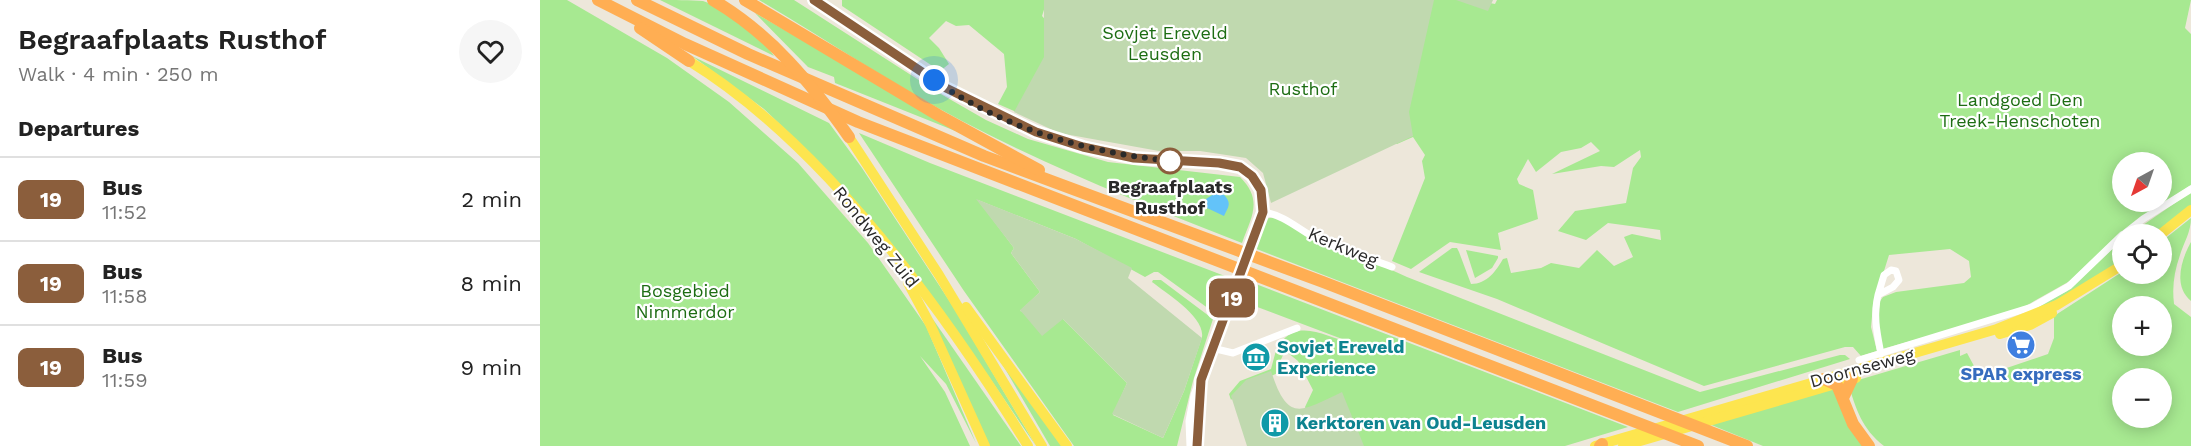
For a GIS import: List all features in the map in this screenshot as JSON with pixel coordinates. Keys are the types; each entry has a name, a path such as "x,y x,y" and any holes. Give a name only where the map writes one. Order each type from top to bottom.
{"highway":[{"path":"637,0 864,105 984,156 1058,182 1747,446"},
{"path":"713,0 755,29 783,54 818,94 849,137"},
{"path":"726,0 775,41 783,54"},
{"path":"745,0 938,116 1017,156 1058,182"},
{"path":"602,2 689,61"},
{"path":"602,2 737,68 889,135 1698,446"},
{"path":"1824,378 1836,383 1853,424 1869,446"},
{"path":"1843,398 1852,379"}],"main road":[{"name":"Rondweg Zuid","path":"689,61 741,98 790,140 844,197 895,259 966,353 1028,446"},
{"name":"Rondweg Zuid","path":"849,137 939,275 1042,446"},
{"path":"2172,225 2191,210"},
{"path":"895,259 934,333 985,446"},
{"name":"Doornseweg","path":"1602,444 1997,329 2056,305 2112,271"},
{"name":"Doornseweg","path":"1624,446 2030,325 2056,311 2112,272"},
{"path":"939,275 974,316 1067,446"}],"street":[{"path":"814,0 946,88 1036,132 1083,147 1134,158 1219,163 1240,167 1252,176 1261,190 1263,212 1212,348 1190,415 1191,446"},
{"name":"Doornseweg","path":"2137,224 2191,189"},
{"name":"Kerkweg","path":"1263,212 1274,213 1323,242 1392,267"},
{"name":"Doornseweg","path":"1859,360 2021,311 2049,299 2069,286 2112,245"},
{"path":"1878,296 1874,320 1881,354"},
{"path":"1212,348 1233,353 1297,328"},
{"path":"1197,446 1201,380"}],"green space":[{"name":"Bosgebied Nimmerdor","path":"540,0 567,0 667,58 729,102 798,163 868,243 926,326 976,443 946,384 920,356 945,392 970,446 540,446"},
{"path":"660,0 703,1 712,5 742,24 761,40 774,56"},
{"path":"759,0 794,0 939,93 986,120 1028,139 1108,162 1240,177 1247,185 1253,201 1252,216 1242,243 1100,186 996,139 911,93"},
{"path":"842,0 1047,0 1042,16 1053,28 1130,145 1064,133 998,104 1007,87 1004,54 969,25 956,26 946,21 929,38 939,48 949,64 940,71 842,6"},
{"name":"Rusthof","path":"1044,0 1434,0 1409,112 1413,136 1271,203 1263,173 1246,158 1200,151 1159,151 1059,133 1014,112 1044,57"},
{"name":"Landgoed Den Treek-Henschoten","path":"1336,0 1474,0 1495,4 1497,0 2191,0 2185,28 2191,34 2191,185 2172,197 2172,152 2112,152 2112,212 2149,212 2134,224 2112,224 2112,245 2077,277 2022,308 2002,316 1882,349 1878,325 1880,301 1883,297 1896,292 1964,283 1971,277 1969,261 1950,249 1889,255 1873,306 1871,327 1877,351 1861,356 1853,347 1845,347 1704,386 1497,299 1419,272 1452,248 1457,248 1471,284 1482,282 1494,272 1503,259 1507,258 1511,273 1541,268 1551,263 1579,268 1597,250 1614,266 1633,257 1624,237 1632,234 1661,240 1660,230 1608,223 1586,240 1558,231 1575,211 1626,203 1633,168 1641,157 1640,150 1614,167 1601,166 1552,174 1600,151 1591,142 1581,148 1561,152 1536,172 1528,159 1517,179 1519,184 1533,190 1538,219 1498,233 1501,250 1450,242 1411,269 1392,261 1425,178 1422,161 1425,155 1413,137 1397,144 1305,88"},
{"path":"1456,0 1493,0 1488,11"},
{"path":"755,13 973,138 835,83 834,77 808,67"},
{"path":"692,56 829,123 862,168 956,311 1036,446 989,377 814,157 764,109"},
{"path":"859,133 930,163 1230,278 1216,314 1158,272 1145,277 1076,239 978,200 1014,248 1011,253 1040,292 1020,311 1063,319 1127,383 1113,415 1163,438 1184,391 1202,337 1201,329 1191,314 1152,282 1153,280 1161,280 1213,319 1193,381 1177,446 1074,446 964,291"},
{"path":"2191,192 2191,208 2169,224 2145,224 2162,212 2172,212 2172,205"},
{"path":"976,199 1076,239 1132,268 1128,278 1202,338 1184,391 1163,438 1112,414 1127,383 1063,319 1042,336 1020,310 1040,292 1011,253 1014,248"},
{"path":"1275,217 1407,277 1700,392 1840,355 1845,355 1850,359 1678,412 1254,248 1265,219"},
{"path":"2191,218 2189,232 2176,267 2173,292 2174,304 2191,317 2191,446 1884,446 1870,433 1857,410 1848,383 1960,350 1960,356 1967,353 1980,377 2048,354 2054,338 2054,316 2112,278 2112,284 2172,284 2172,233"},
{"path":"2191,242 2191,301 2182,288 2180,273"},
{"path":"2112,249 2112,267 2108,270 2065,295 2005,324 2067,291"},
{"path":"1466,250 1498,256 1498,258 1492,268 1475,278"},
{"path":"1243,279 1628,427 1565,446 1360,446 1306,410 1305,407 1313,390 1298,361 1288,353 1283,340 1290,334 1307,331 1350,342 1236,299"},
{"path":"932,318 1021,446 988,446"},
{"path":"1278,343 1283,355 1279,364 1280,372 1240,390 1231,400 1229,394 1240,381 1271,369"},
{"path":"997,355 1064,446 1050,446"},
{"path":"1271,371 1277,388 1290,406 1306,408 1342,392 1364,446 1247,446 1231,396 1246,380"},
{"path":"1836,387 1867,446 1763,446 1709,424"}],"water":[{"path":"1214,194 1223,194 1229,202 1224,216 1207,208 1206,199"}],"bus line":[{"name":"19","path":"814,0 946,88 1008,121 1058,140 1107,153 1134,158 1232,164 1252,176 1263,196 1263,212 1201,380 1197,446"}],"place":[{"name":"Begraafplaats Rusthof","path":"1170,161"},
{"name":"SPAR express","path":"2021,345"},
{"name":"Sovjet Ereveld Experience","path":"1256,357"},
{"name":"Kerktoren van Oud-Leusden","path":"1275,423"}],"route":[{"path":"934,80 966,100 1008,121 1058,140 1107,153 1170,161"}],"park label":[{"name":"Sovjet Ereveld Leusden","path":"1165,43"}]}
